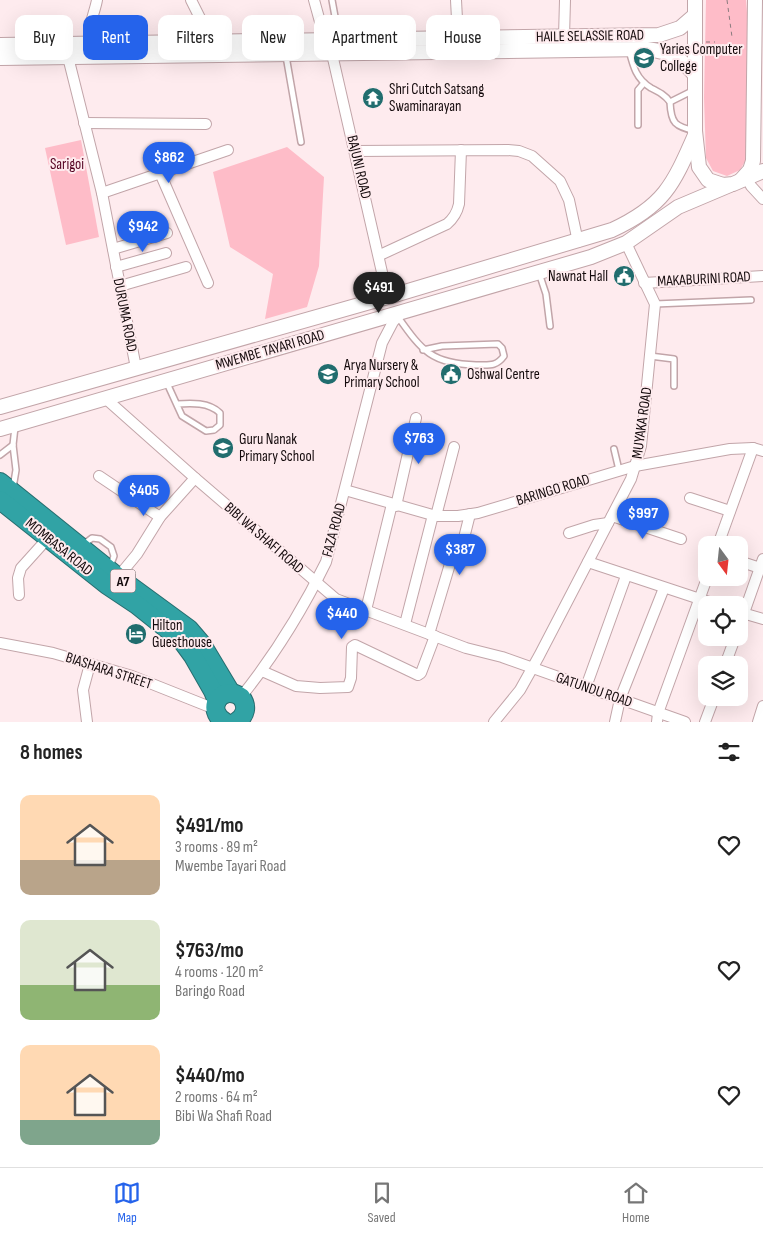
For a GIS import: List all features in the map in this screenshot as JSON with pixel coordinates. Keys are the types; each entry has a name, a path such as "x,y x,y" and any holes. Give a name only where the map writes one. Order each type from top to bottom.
{"highway":[{"name":"MOMBASA ROAD","path":"4,491 48,538 182,641 193,656 223,709"},
{"name":"A7","path":"4,491 80,546 195,635 223,709"},
{"path":"223,709 246,706 242,720"}],"street":[{"path":"97,0 97,15"},
{"path":"191,0 198,15"},
{"name":"BAJUNI ROAD","path":"314,0 319,15"},
{"path":"456,0 457,15"},
{"path":"564,37 565,0"},
{"path":"695,0 695,133 697,162 701,172 713,182 723,185 738,182 747,175 752,166 759,47 756,0"},
{"name":"HAILE SELASSIE ROAD","path":"500,38 658,35 680,28 695,16"},
{"name":"HAILE SELASSIE ROAD","path":"0,45 83,44"},
{"name":"HAILE SELASSIE ROAD","path":"416,46 659,51 676,56 695,75"},
{"name":"HAILE SELASSIE ROAD","path":"148,47 242,52"},
{"name":"HAILE SELASSIE ROAD","path":"0,58 15,58"},
{"name":"DURUMA ROAD","path":"69,60 102,193 136,368"},
{"name":"BAJUNI ROAD","path":"333,60 380,255 384,281 377,299"},
{"path":"84,123 206,124"},
{"name":"MWEMBE TAYARI ROAD","path":"0,407 598,236 636,218 664,195 676,176 695,133"},
{"path":"754,134 758,148 763,153"},
{"path":"102,193 228,150"},
{"path":"380,255 447,224 454,218 459,204 461,150"},
{"path":"355,151 519,150 532,156 560,181 569,200 578,242"},
{"name":"MWEMBE TAYARI ROAD","path":"0,429 401,314 604,252 626,243 678,207 763,172"},
{"path":"160,174 208,283"},
{"path":"738,182 750,186 763,199"},
{"path":"636,218 647,230"},
{"path":"113,248 167,233"},
{"path":"598,236 604,252"},
{"path":"626,243 655,304"},
{"path":"116,267 166,254"},
{"path":"120,286 186,268"},
{"path":"465,274 470,292"},
{"name":"MAKABURINI ROAD","path":"644,283 763,276"},
{"path":"384,281 398,294"},
{"name":"MUYAKA ROAD","path":"494,722 520,690 631,478 641,446 655,304"},
{"path":"328,313 333,332"},
{"name":"FAZA ROAD","path":"223,709 262,671 316,582 326,562 382,343 393,322 401,314"},
{"path":"366,323 376,326 382,343"},
{"path":"199,350 204,370"},
{"path":"77,385 84,404"},
{"name":"BIBI WA SHAFI ROAD","path":"105,398 336,599 432,635 532,668"},
{"path":"366,610 416,418"},
{"path":"404,624 454,447"},
{"name":"BARINGO ROAD","path":"345,490 434,516 458,516 635,466 730,449 758,449"},
{"path":"721,536 758,449"},
{"path":"99,476 160,517"},
{"path":"114,573 137,554 160,517 195,478"},
{"path":"690,498 730,512"},
{"path":"262,671 296,686 320,688 348,687 351,678 352,647 356,645 418,675 421,673 450,564 462,546 470,514"},
{"path":"569,533 594,525 608,524 681,540"},
{"path":"19,595 18,578 21,568 48,538"},
{"path":"588,562 698,599"},
{"path":"748,562 761,564 748,596"},
{"path":"586,687 626,576"},
{"path":"615,722 620,699 664,588"},
{"path":"658,717 698,602"},
{"path":"748,614 763,619"},
{"name":"BIASHARA STREET","path":"0,643 53,653 132,676 223,709"},
{"path":"87,722 83,690 90,664"},
{"name":"GATUNDU ROAD","path":"532,668 620,699 658,717 684,722"},
{"path":"705,722 711,706"},
{"path":"758,722 763,706"}],"lane":[{"path":"332,0 335,15"},
{"path":"636,36 629,50 634,71 644,83 661,93 670,102 670,113 673,121 679,127 695,133"},
{"path":"287,60 301,142"},
{"path":"638,125 638,90 644,83"},
{"path":"670,102 695,90"},
{"path":"539,272 546,294 550,326"},
{"path":"655,304 750,300"},
{"path":"401,314 424,350 437,359 460,365 491,365 500,362 504,356 502,348 498,344 442,346 424,350"},
{"path":"650,356 674,359 674,386"},
{"path":"165,381 182,416 206,432 214,430 220,425 220,413 215,408 193,402 177,404"},
{"path":"4,491 16,470 13,445 16,424"},
{"path":"0,455 13,445"},
{"path":"614,449 619,470"}],"path":[{"path":"727,0 732,37"}],"green space":[{"path":"706,0 746,0 748,25 747,158 740,170 727,176 713,171 706,158 704,98"},
{"name":"Sarigoi","path":"81,140 99,237 66,245 45,148"},
{"path":"287,147 324,177 319,266 307,307 265,319 273,274 230,247 213,172"}],"place":[{"name":"Yaries Computer College","path":"644,58"},
{"name":"Shri Cutch Satsang Swaminarayan","path":"373,98"},
{"name":"Nawnat Hall","path":"624,276"},
{"name":"Arya Nursery & Primary School","path":"328,374"},
{"name":"Oshwal Centre","path":"451,374"},
{"name":"Guru Nanak Primary School","path":"223,448"},
{"name":"Hilton Guesthouse","path":"136,634"}]}
